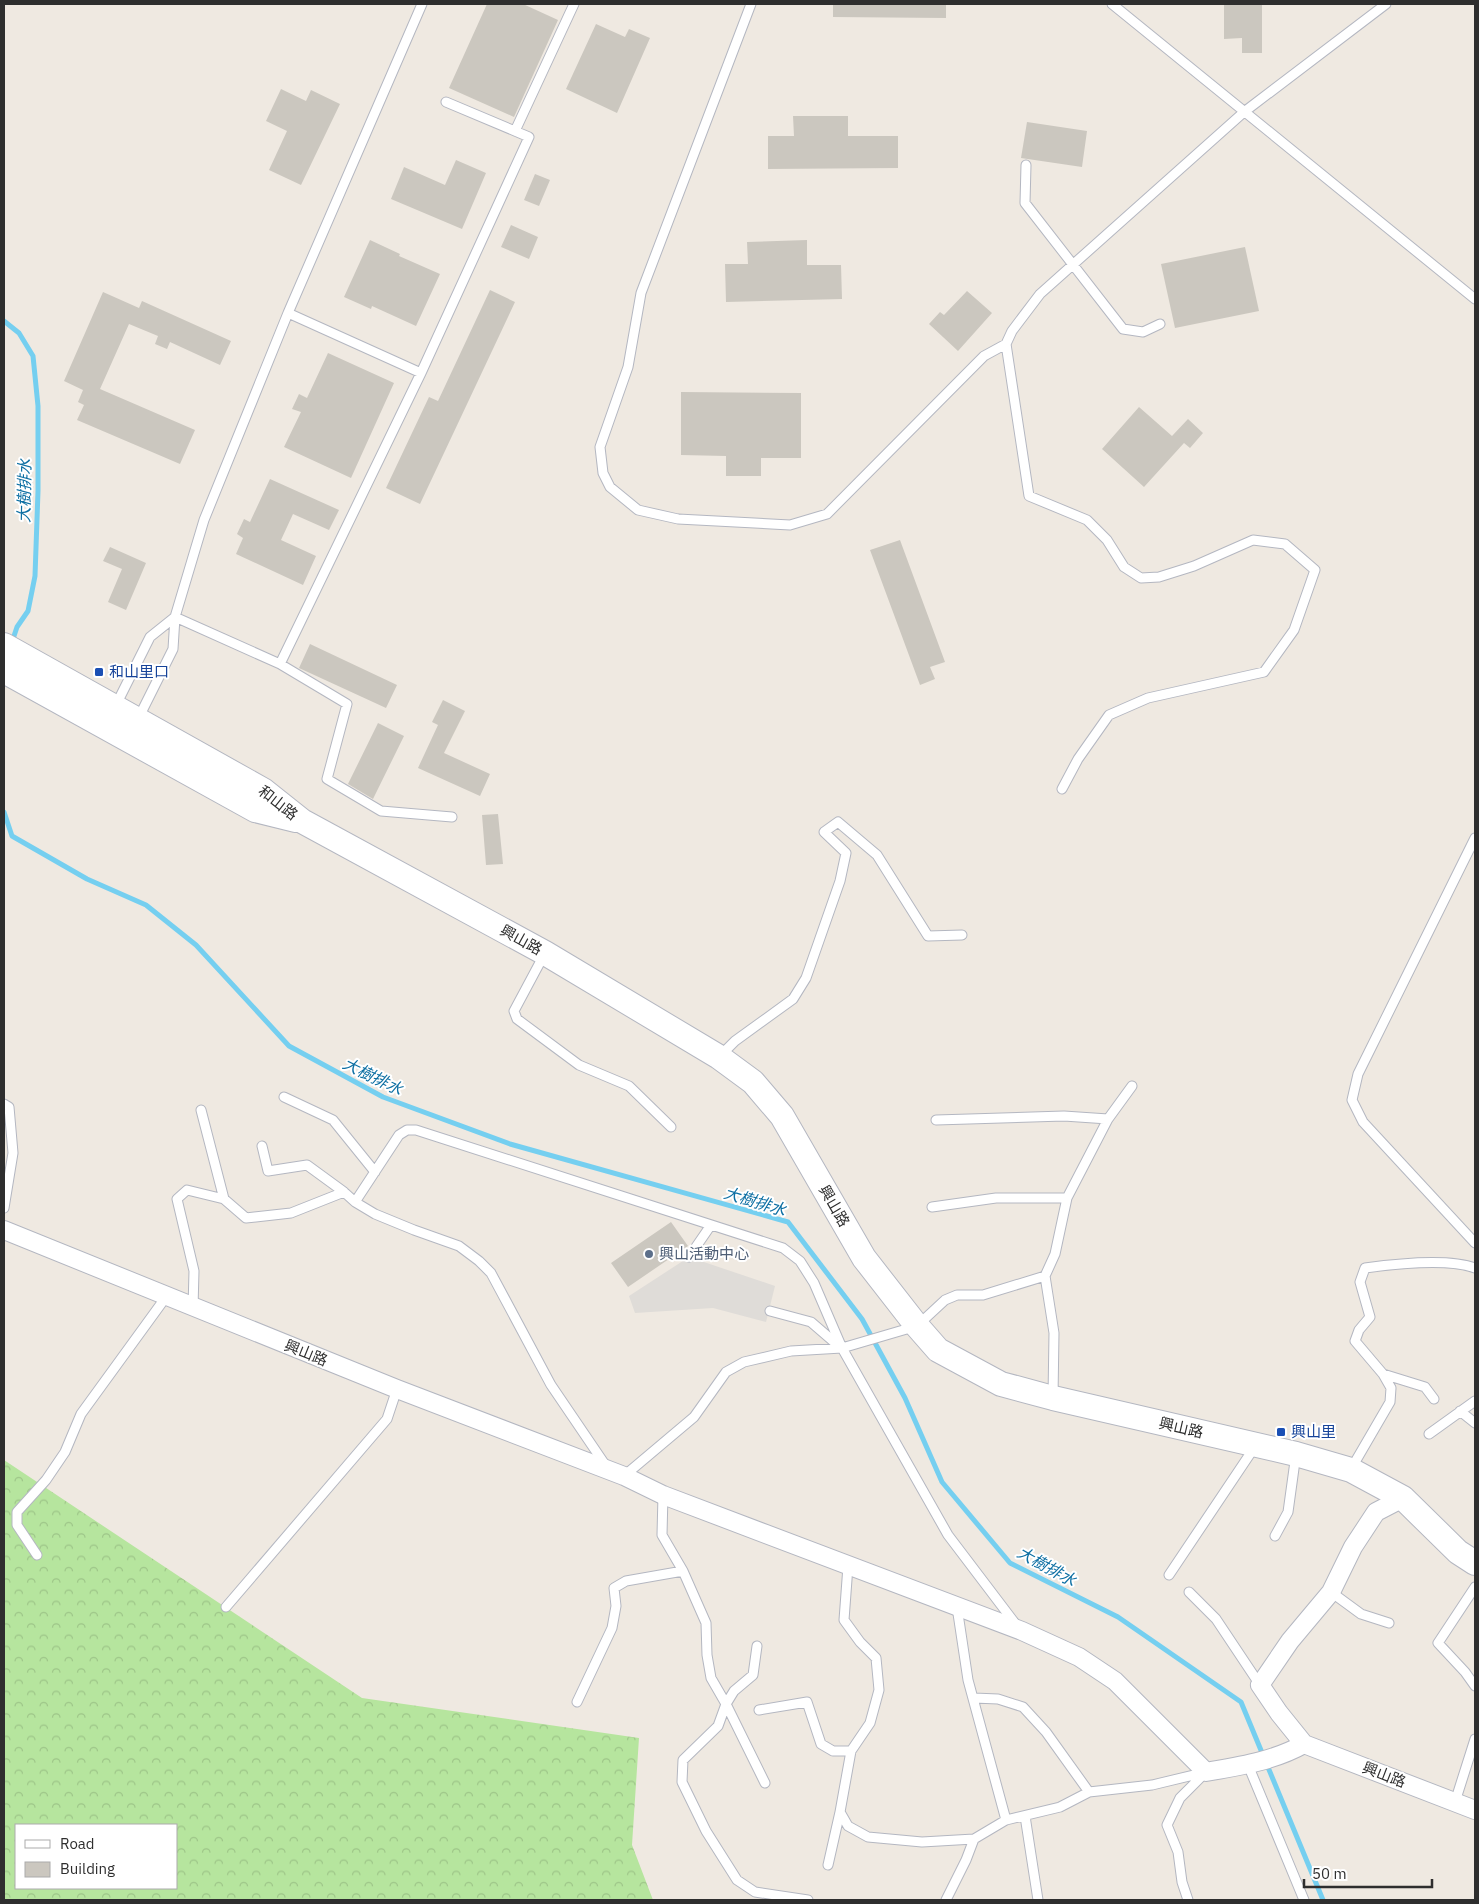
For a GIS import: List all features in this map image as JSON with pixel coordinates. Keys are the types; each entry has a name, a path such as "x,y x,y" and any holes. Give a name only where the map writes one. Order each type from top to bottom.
{"main road":[{"name":"和山路","path":"4,646 21,672 122,723 255,810 302,821"},
{"name":"興山路","path":"302,821 545,953 719,1057 753,1082 782,1116 864,1258 938,1350 1002,1384 1053,1398 1296,1454 1351,1470 1403,1498 1458,1552 1475,1563"}],"street":[{"name":"興山路","path":"4,1230 397,1389 617,1474 663,1495 1022,1631 1079,1658 1115,1681 1206,1772"},
{"path":"1260,1685 1290,1640 1331,1592 1353,1547 1376,1512 1403,1498"},
{"name":"興山路","path":"1260,1685 1298,1748 1475,1810"},
{"path":"1206,1772 1252,1764 1298,1748"}],"lane":[{"path":"122,723 173,649 175,617 204,520 288,313 422,4"},
{"path":"516,131 574,4"},
{"path":"751,4 640,293 628,367 600,448 603,472 610,487 638,510 678,519 790,526 827,514 984,356 1006,344"},
{"path":"1112,4 1475,299"},
{"path":"1062,790 1078,759 1108,715 1148,698 1264,672 1294,630 1315,570 1285,544 1253,540 1194,566 1159,577 1141,578 1124,567 1107,540 1087,520 1029,496 1006,344 1012,331 1040,294 1244,112 1386,4"},
{"path":"280,664 421,373 529,137 446,102"},
{"path":"1026,165 1025,203 1123,329 1143,332 1160,324"},
{"path":"288,313 421,373"},
{"path":"175,617 280,664 347,704 327,779 381,811 452,817"},
{"path":"122,723 150,637 175,617"},
{"path":"719,1057 735,1041 792,999 806,978 840,881 846,853 824,832 838,822 877,855 928,936 962,935"},
{"path":"1475,838 1358,1074 1352,1100 1363,1122 1475,1244"},
{"path":"545,953 514,1011 516,1019 580,1065 629,1086 671,1127"},
{"path":"1053,1398 1054,1333 1045,1276 1055,1254 1067,1198 1108,1119 1132,1086"},
{"path":"284,1097 333,1120 375,1172"},
{"path":"4,1104 9,1107 13,1153 4,1208"},
{"path":"201,1110 224,1199"},
{"path":"936,1120 1064,1116 1108,1119"},
{"path":"355,1202 399,1135 407,1130 416,1130 783,1248 800,1261 814,1283 842,1348 948,1535 1022,1631"},
{"name":"興山路","path":"262,1146 268,1171 306,1165 355,1202 375,1214 459,1246 479,1261 491,1273 551,1385 617,1474"},
{"path":"194,1308 194,1271 177,1199 188,1190 224,1199 246,1218 291,1213 344,1192"},
{"path":"932,1207 996,1198 1067,1198"},
{"path":"689,1257 711,1225"},
{"path":"1351,1470 1390,1402 1391,1388 1383,1374 1355,1340 1359,1330 1370,1317 1360,1282 1365,1268 1393,1264 1463,1264 1475,1268"},
{"path":"617,1474 694,1417 726,1372 744,1362 791,1351 842,1348 917,1326 944,1300 957,1296 983,1296 1045,1276"},
{"path":"37,1555 17,1525 17,1512 46,1480 65,1452 81,1414 166,1297"},
{"path":"770,1311 811,1322 842,1348"},
{"path":"1383,1374 1425,1387 1434,1399"},
{"path":"226,1607 387,1419 397,1389"},
{"path":"1429,1434 1475,1401"},
{"path":"1460,1411 1475,1423"},
{"path":"1169,1575 1256,1445"},
{"path":"1275,1536 1288,1512 1296,1454"},
{"path":"663,1495 662,1535 683,1571 706,1622 707,1655 711,1678 765,1783"},
{"path":"828,1865 840,1812 850,1751 870,1723 879,1690 876,1658 860,1642 844,1620 848,1566"},
{"path":"577,1702 612,1628 616,1606 614,1588 626,1581 683,1571"},
{"path":"1475,1587 1438,1643 1465,1672 1475,1686"},
{"path":"1189,1592 1216,1619 1260,1685"},
{"path":"1331,1592 1360,1614 1389,1622"},
{"path":"957,1607 968,1680 1006,1820"},
{"path":"757,1646 753,1675 734,1691 726,1704 718,1726 683,1760 682,1782 706,1831 737,1880 755,1892 808,1900"},
{"path":"974,1698 998,1699 1023,1707 1046,1732 1089,1792"},
{"path":"759,1710 807,1702 821,1744 833,1751 850,1751"},
{"path":"1455,1802 1475,1739"},
{"path":"1252,1764 1304,1900"},
{"path":"840,1812 848,1826 868,1837 922,1842 974,1839 1006,1820 1060,1807 1089,1792 1152,1785 1206,1772"},
{"path":"1188,1900 1182,1882 1178,1852 1167,1825 1180,1798 1206,1772"},
{"path":"1026,1816 1038,1900"},
{"path":"946,1900 974,1839"}],"green space":[{"path":"4,1460 362,1698 639,1738 632,1845 653,1900 4,1900"}],"shaded area":[{"path":"689,1257 775,1286 766,1322 713,1308 635,1313 629,1296"}],"building":[{"path":"487,4 523,4 558,20 514,117 449,88"},
{"path":"833,4 946,4 946,18 833,17"},
{"path":"1224,4 1262,4 1262,53 1242,53 1242,38 1224,39"},
{"path":"596,24 625,37 629,29 650,38 617,113 566,89"},
{"path":"281,89 306,101 311,90 340,104 301,185 269,170 287,131 266,121"},
{"path":"793,116 848,116 848,136 898,136 898,168 768,169 768,136 794,136"},
{"path":"1027,122 1087,131 1082,167 1021,158"},
{"path":"456,160 486,173 462,229 391,199 404,167 445,185"},
{"path":"535,174 550,180 539,206 524,200"},
{"path":"511,225 538,237 529,259 501,247"},
{"path":"370,240 400,254 399,256 440,274 416,326 372,306 371,309 344,297"},
{"path":"807,240 807,265 841,265 842,299 726,302 725,264 748,264 747,242"},
{"path":"1245,247 1259,311 1175,328 1161,264"},
{"path":"490,290 515,302 420,504 386,488 429,397 438,401"},
{"path":"967,291 992,313 958,351 929,324 940,312 944,315"},
{"path":"103,292 139,308 142,301 231,341 220,365 170,342 167,349 155,344 158,336 129,324 100,389 195,430 180,464 77,420 84,405 78,402 83,390 64,381"},
{"path":"328,353 394,383 351,478 284,447 301,412 292,409 299,394 307,398"},
{"path":"681,392 801,393 801,458 761,458 761,476 726,476 726,456 681,455"},
{"path":"1139,407 1172,436 1188,419 1203,433 1190,448 1184,443 1144,487 1102,449"},
{"path":"270,479 339,510 329,530 293,514 281,540 316,556 303,585 236,554 243,538 237,534 244,519 250,522"},
{"path":"900,540 945,662 930,667 935,679 920,685 870,550"},
{"path":"110,547 146,563 126,610 108,602 122,569 103,561"},
{"path":"310,644 397,685 386,708 299,668"},
{"path":"443,700 465,711 444,753 490,774 480,796 418,768 438,725 432,722"},
{"path":"378,723 404,736 373,799 348,784"},
{"path":"498,814 503,864 486,865 482,815"},
{"name":"興山活動中心","path":"671,1222 688,1246 628,1287 611,1263"}],"waterway":[{"name":"大樹排水","path":"4,321 19,333 33,356 38,406 35,576 28,611 17,627 12,642"},
{"name":"大樹排水","path":"4,812 12,836 87,879 146,905 196,945 289,1046 383,1097 510,1144 788,1222 862,1319 905,1398 942,1482 1010,1563 1118,1617 1241,1702 1323,1900"}],"place":[{"name":"和山里口","path":"99,672"},
{"name":"興山活動中心","path":"649,1254"},
{"name":"興山里","path":"1281,1432"}]}
